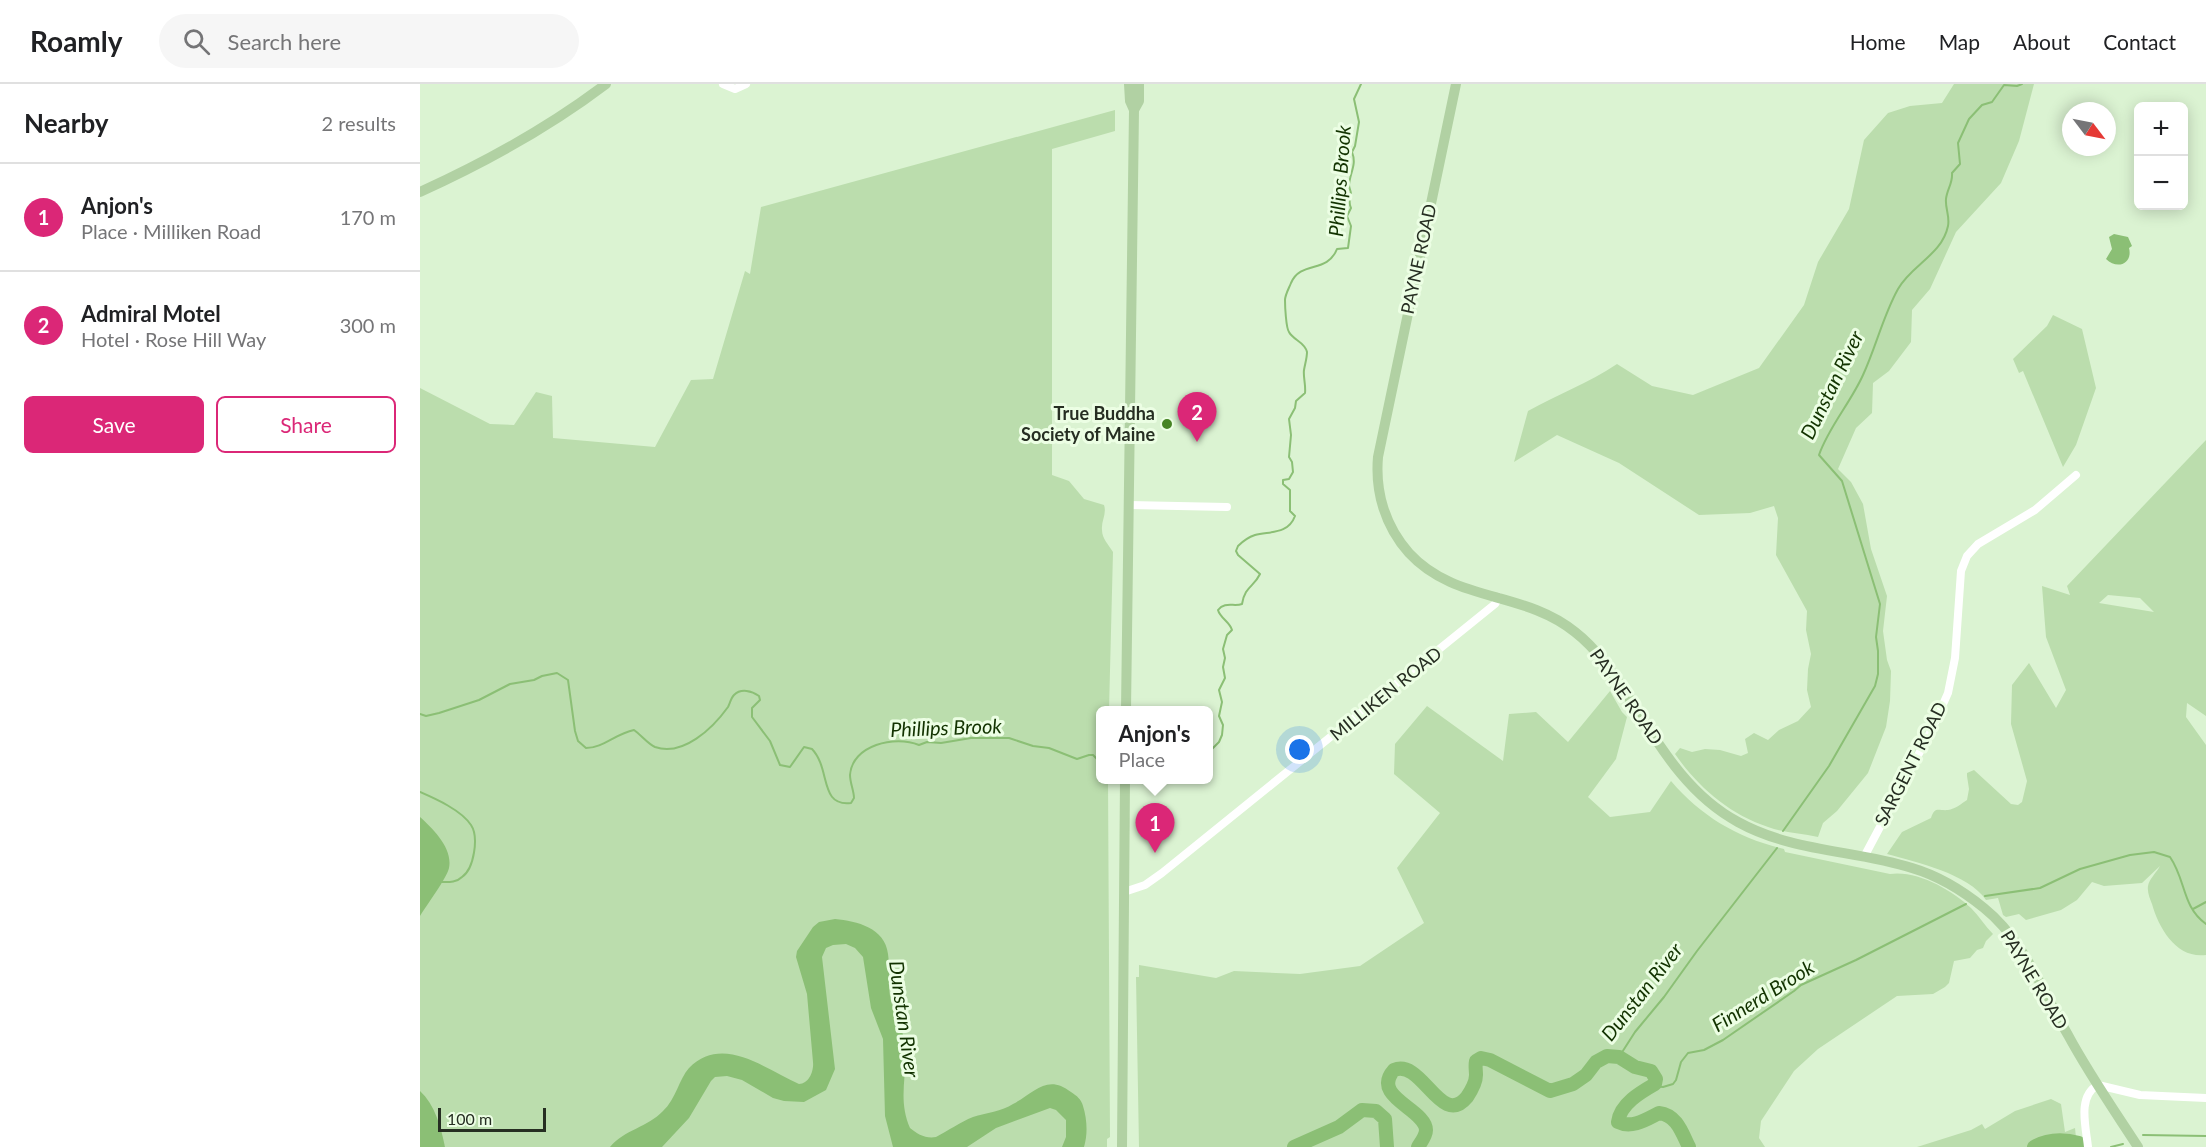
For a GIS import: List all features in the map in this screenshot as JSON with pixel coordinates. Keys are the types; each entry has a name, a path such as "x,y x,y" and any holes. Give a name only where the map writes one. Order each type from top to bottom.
{"main road":[{"path":"420,192 480,164 526,137 606,84"},
{"path":"1126,706 1134,110 1130,101 1130,84"},
{"path":"1134,110 1139,101 1139,84"},
{"name":"PAYNE ROAD","path":"1456,84 1379,449 1378,486 1381,505 1405,548 1418,562 1449,583 1528,606 1547,614 1567,626 1589,644 1614,676 1677,770 1700,795 1720,810 1746,826 1776,838 1906,866 1933,875 1964,892 1990,913 2007,931 2026,958 2068,1037 2138,1147"},
{"path":"1122,1147 1125,784"}],"street":[{"path":"723,84 735,89 746,84"},
{"name":"SARGENT ROAD","path":"1864,857 1932,729 1948,693 1955,658 1961,571 1967,556 1978,544 2035,510 2076,475"},
{"path":"1129,505 1227,507"},
{"name":"MILLIKEN ROAD","path":"1124,892 1145,885 1162,873 1432,657 1495,604 1499,597"},
{"path":"2088,1147 2085,1101 2090,1091 2098,1085 2140,1095 2206,1098"}],"shaded area":[{"path":"1954,84 2034,84 2019,141 2001,183 1956,232 1930,289 1912,310 1911,342 1889,371 1873,383 1872,413 1856,428 1838,469 1851,482 1863,504 1871,549 1887,596 1883,631 1891,671 1886,727 1868,773 1837,811 1823,823 1818,837 1781,831 1740,815 1728,807 1694,778 1675,754 1680,748 1692,752 1705,749 1720,750 1741,756 1748,753 1745,739 1754,733 1768,740 1779,730 1798,721 1811,707 1807,690 1811,654 1806,630 1807,611 1776,555 1778,518 1774,506 1750,513 1699,515 1619,463 1557,435 1514,462 1528,411 1617,364 1652,386 1693,395 1759,368 1804,305 1818,262 1849,209 1864,140 1888,113 1910,106 1942,103"},
{"path":"1115,110 1115,131 1052,149 1052,475 1069,481 1084,499 1104,505 1102,533 1113,552 1109,706 1096,706 1096,784 1108,784 1110,1137 1107,1139 1107,1147 445,1147 420,1093 420,388 490,424 514,425 536,392 552,396 553,438 655,447 691,380 713,379 745,271 750,274 761,207"},
{"path":"2114,234 2128,237 2132,246 2129,248 2129,258 2119,265 2106,259 2112,249 2109,237"},
{"path":"2053,315 2082,329 2096,388 2076,445 2063,467 2023,371 2019,373 2013,359 2047,326"},
{"path":"2206,440 2206,716 2187,703 2186,717 2206,745 2206,955 2196,955 2178,947 2159,923 2148,888 2160,866 2142,883 2104,886 2092,882 2077,900 2061,910 2026,920 2019,914 2006,917 2003,915 1998,898 1986,900 1978,891 1955,876 1927,865 1887,854 1902,832 1931,818 1936,810 1951,809 1967,800 1969,789 1967,773 1974,770 2011,804 2018,805 2022,802 2027,781 2011,724 2012,685 2029,663 2056,708 2066,690 2046,637 2042,586 2070,595 2067,586","holes":["2108,595 2140,598 2154,612 2099,603"]},
{"path":"1610,691 1627,717 1616,759 1588,797 1610,817 1650,812 1671,781 1708,815 1751,839 1784,849 1785,852 1890,874 1911,875 1934,883 1963,901 1993,934 1983,948 1977,950 1970,958 1954,961 1949,983 1945,987 1933,994 1897,996 1818,1049 1794,1071 1761,1121 1759,1138 1765,1147 1139,1147 1136,977 1139,977 1139,965 1216,978 1234,971 1300,974 1360,966 1424,923 1397,868 1440,813 1394,774 1395,744 1427,706 1503,761 1509,714 1536,712 1568,742"},
{"path":"420,817 431,827 445,846 449,868 420,916"},
{"path":"835,919 869,927 882,938 886,945 889,959 890,996 904,1040 906,1062 904,1105 910,1128 922,1136 936,1137 963,1121 1009,1106 1041,1087 1055,1084 1073,1093 1082,1104 1086,1127 1084,1147 1062,1147 1066,1137 1066,1120 1056,1110 1050,1108 996,1128 967,1147 893,1147 885,1116 883,1039 871,1008 863,957 855,948 846,944 826,948 822,957 835,1069 826,1090 804,1102 784,1101 773,1098 742,1080 727,1076 715,1077 689,1118 662,1147 610,1147 622,1136 663,1111 689,1068 702,1058 716,1054 730,1054 758,1063 799,1084 806,1082 812,1073 813,1062 807,994 796,957 797,951 813,927 819,922"},
{"path":"420,1091 433,1110 445,1147 420,1147"},
{"path":"2051,1099 2061,1104 2065,1132 2075,1128 2077,1147 1917,1147 1971,1130 1982,1124 1985,1129 2015,1111"}],"waterway":[{"name":"Phillips Brook","path":"1213,748 1222,735 1223,725 1219,716 1222,702 1219,690 1225,678 1223,649 1227,635 1232,630 1218,610 1227,605 1242,604 1247,590 1260,574 1236,551 1238,546 1255,535 1283,529 1292,522 1295,516 1290,511 1290,490 1283,484 1283,480 1289,479 1293,472 1289,457 1291,435 1289,419 1296,401 1305,393 1304,373 1307,352 1288,330 1285,298 1295,276 1327,262 1337,249 1348,248 1351,226 1347,216 1351,208 1349,185 1354,165 1352,152 1359,122 1354,99 1361,84"},
{"name":"Dunstan River","path":"1783,831 1829,766 1875,686 1878,674 1876,637 1880,604 1842,481 1819,455 1863,375 1898,289 1945,236 1948,226 1947,195 1952,173 1960,164 1958,143 1969,119 1982,105 1992,102 2004,85 2022,84"},
{"name":"Phillips Brook","path":"420,714 426,716 439,713 479,700 510,684 557,673 568,680 575,731 578,741 586,748 598,746 634,730 652,746 666,749 676,748 696,739 722,715 734,695 743,691 750,692 759,696 760,700 752,708 752,717 770,741 780,765 790,767 804,747 812,749 822,766 830,793 841,803 851,803 854,798 850,775 858,756 876,745 887,742 909,742 919,745 927,742 941,743 971,738 1009,738 1033,746 1049,748 1077,759 1089,755 1096,758"},
{"name":"Phillips Brook","path":"420,792 455,810 471,825 475,837 474,852 466,873 460,879 452,882 440,882"},
{"name":"Dunstan River","path":"1619,1057 1635,1032 1777,848"},
{"name":"Finnerd Brook","path":"1985,896 2040,888 2080,869 2130,855 2154,852 2170,857 2192,910 2206,924"},
{"path":"2193,909 2206,902"},
{"name":"Finnerd Brook","path":"1653,1086 1663,1087 1673,1084 1681,1062 1688,1053 1704,1050 1723,1040 1801,985 1966,904"},
{"name":"Dunstan River","path":"1418,1147 1426,1130 1424,1122 1389,1088 1388,1079 1394,1070 1404,1069 1414,1074 1440,1099 1449,1105 1458,1105 1472,1089 1476,1078 1476,1061 1481,1058 1490,1060 1550,1091 1573,1084 1586,1075 1596,1062 1607,1056 1619,1057 1635,1067 1651,1071 1656,1079 1655,1084 1627,1104 1618,1122 1634,1124 1659,1113 1665,1114 1675,1121 1689,1147"},
{"name":"Dunstan River","path":"1294,1147 1339,1127 1362,1110 1376,1111 1385,1119 1387,1147"},
{"path":"2143,1135 2206,1136"},
{"path":"2034,1147 2056,1140 2079,1143"},
{"path":"2111,1147 2123,1144"}],"place":[{"name":"True Buddha Society of Maine","path":"1167,424"},
{"name":"Admiral Motel","path":"1197,442"},
{"name":"Anjon's","path":"1155,853"}]}
